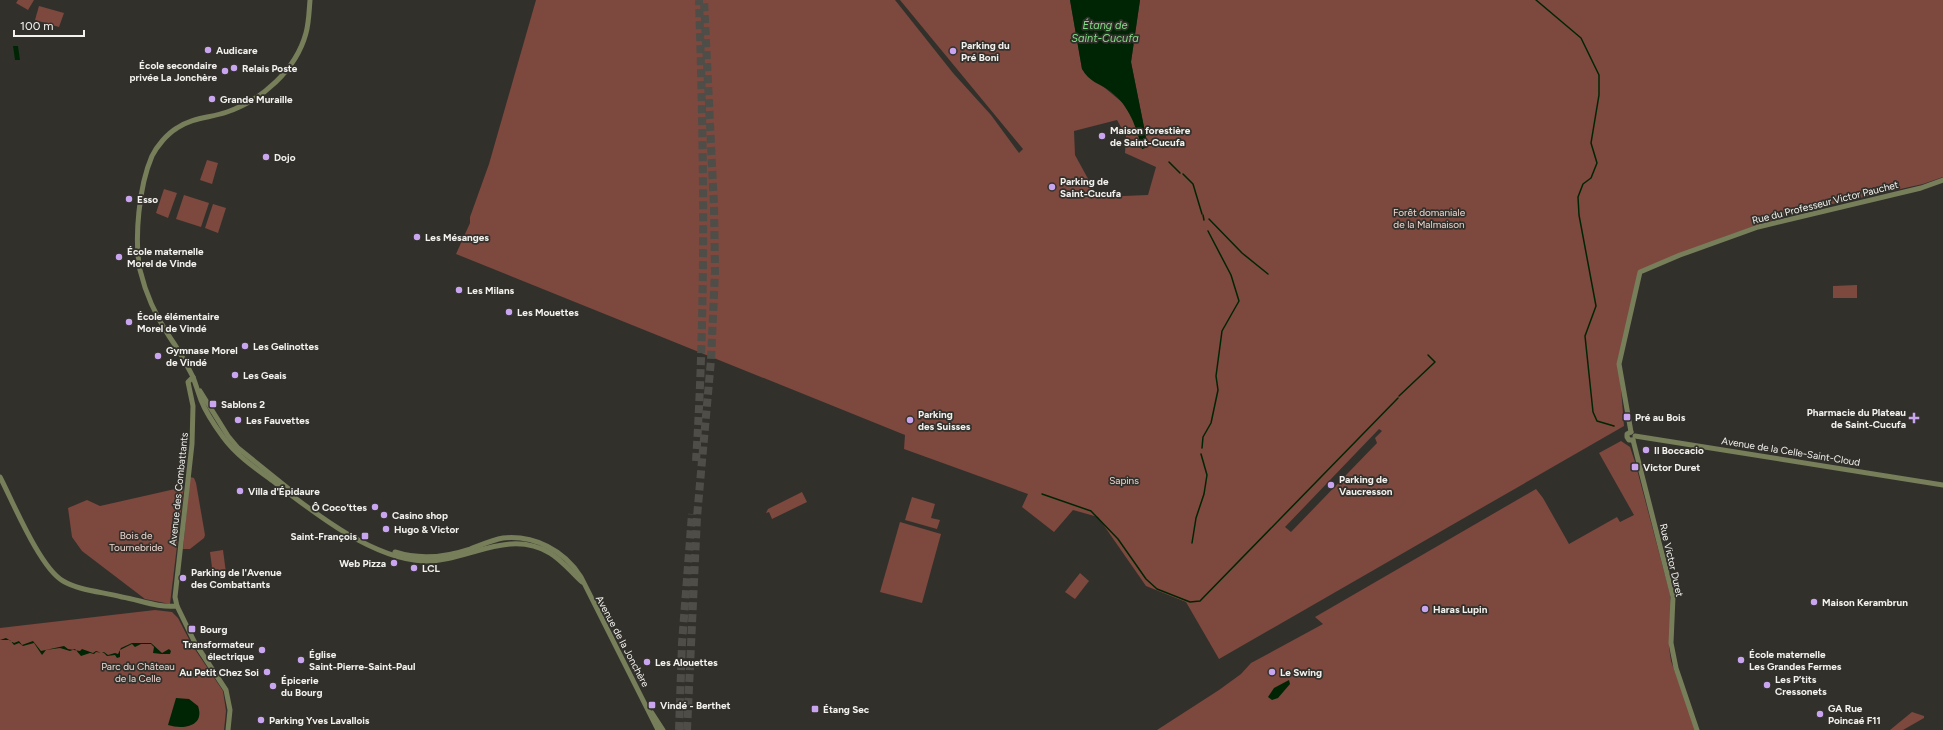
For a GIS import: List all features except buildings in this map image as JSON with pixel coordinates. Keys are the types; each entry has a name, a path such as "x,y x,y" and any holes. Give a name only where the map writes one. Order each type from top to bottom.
{"street":[{"name":"Avenue de la Jonchère","path":"310,0 306,34 301,47 291,63 276,81 257,97 236,109 223,114 200,117 180,126 168,135 152,156 144,186 140,215 140,267 154,311 184,358 197,388 200,399 224,439 252,467 328,522 354,537 398,556 422,561 456,558 499,544 527,545 550,553 569,567 582,582 649,709"},
{"name":"Rue du Professeur Victor Pauchet","path":"1633,436 1619,364 1635,285 1640,272 1680,255 1758,227 1921,188 1943,180"},
{"name":"Avenue des Combattants","path":"176,606 175,597 192,444 193,406 188,382 192,376"},
{"name":"Avenue de la Celle-Saint-Cloud","path":"1633,436 1943,485"},
{"name":"Rue Victor Duret","path":"1633,436 1673,597 1671,643 1676,668 1697,730"},
{"path":"0,477 47,565 63,581 82,588 157,605 176,606 195,643 226,690 230,710 228,730"},
{"path":"649,709 658,730"},
{"path":"649,709 663,730"}],"green space":[{"path":"18,0 34,0 28,10 16,3"},
{"name":"Forêt domaniale de la Malmaison","path":"536,0 895,0 953,73 991,115 1019,153 1023,149 900,0 1070,0 1082,69 1123,103 1135,123 1142,149 1148,147 1131,62 1140,0 1943,0 1943,177 1923,184 1792,213 1724,237 1640,272 1619,364 1624,426 1219,659 1186,602 1146,586 1098,517 1073,510 1054,532 1022,507 1028,494 904,449 905,435 456,254 470,223 470,217 489,164","holes":["1117,120 1126,136 1125,153 1156,167 1148,195 1098,197 1075,155 1074,131","1379,429 1382,431 1375,438 1377,443 1291,532 1285,527"]},
{"path":"39,6 64,13 59,27 35,20"},
{"path":"207,160 218,163 212,184 200,180"},
{"path":"164,189 177,193 168,218 156,213"},
{"path":"184,195 209,203 201,227 176,219"},
{"path":"213,204 226,208 218,233 205,228"},
{"path":"1857,285 1857,298 1833,298 1833,286"},
{"path":"1621,441 1630,447 1635,462 1670,594 1669,647 1671,661 1696,730 1157,730 1219,690 1241,674 1251,663 1323,624 1315,617 1536,489 1543,498 1569,544 1617,517 1620,522 1634,515 1599,453"},
{"path":"190,477 194,478 196,483 205,535 204,538 190,549 183,549"},
{"name":"Bois de Tournebride","path":"184,487 170,604 145,599 82,551 72,537 68,508 87,500 100,506"},
{"path":"802,492 807,502 772,519 769,512 766,513 768,509"},
{"path":"912,497 935,504 931,518 940,520 937,529 905,520"},
{"path":"900,522 941,534 922,603 880,592"},
{"path":"223,550 226,573 213,575 210,552"},
{"path":"1080,573 1089,581 1075,599 1065,592"},
{"name":"Parc du Château de la Celle","path":"155,610 172,612 178,618 192,645 223,691 226,711 224,730 0,730 0,628"},
{"path":"1912,712 1924,716 1924,718 1903,730 1890,730"}],"water":[{"name":"Étang de Saint-Cucufa","path":"1070,0 1140,0 1131,62 1148,147 1142,149 1135,125 1123,103 1110,91 1091,80 1082,69"},
{"path":"13,46 18,46 20,60 15,60"},
{"path":"11,641 14,643 19,641 22,645 33,641 41,651 64,646 73,650 70,651 60,648 46,650 42,655 34,643 23,646 19,643 14,645"},
{"path":"132,643 151,643 162,653 169,649 171,651 170,654 153,653 154,647 151,644 141,644 135,647 132,644 120,650 121,648"},
{"path":"82,649 93,653 96,651 101,653 96,652 94,654 90,653 81,656 76,650 80,651"},
{"path":"120,650 120,657 117,658 115,655 107,656 102,653 104,652 108,655 115,653 118,654"},
{"path":"1289,680 1290,684 1278,698 1272,700 1268,697 1274,688"},
{"path":"176,698 189,699 198,706 199,718 192,725 180,727 168,725"}],"waterway":[{"path":"1536,0 1581,38 1599,75 1599,95 1591,143 1597,163 1591,178 1583,184 1578,197 1579,215 1596,306 1585,336 1593,412 1597,421 1614,426"},
{"path":"1169,162 1180,173"},
{"path":"1183,174 1193,184 1202,214"},
{"path":"1203,215 1204,220"},
{"path":"1209,219 1242,253 1268,274"},
{"path":"1202,448 1203,437 1211,423 1218,390 1216,376 1222,331 1239,301 1231,275 1208,231"},
{"path":"1399,396 1435,362 1428,355"},
{"path":"1042,494 1091,511 1118,539 1146,579 1157,589 1190,602 1200,601 1398,398"},
{"path":"1192,543 1196,518 1204,494 1207,475 1201,454"}],"tunnel":[{"path":"696,461 703,288 702,115 699,0"},
{"path":"687,730 697,517 711,360 715,271 714,207 704,0"},
{"path":"679,730 682,643 692,514"}],"place":[{"name":"Audicare","path":"208,50"},
{"name":"Parking du Pré Boni","path":"953,51"},
{"name":"Relais Poste","path":"234,68"},
{"name":"École secondaire privée La Jonchère","path":"225,71"},
{"name":"Grande Muraille","path":"212,99"},
{"name":"Maison forestière de Saint-Cucufa","path":"1102,136"},
{"name":"Dojo","path":"266,157"},
{"name":"Parking de Saint-Cucufa","path":"1052,187"},
{"name":"Esso","path":"129,199"},
{"name":"Les Mésanges","path":"417,237"},
{"name":"École maternelle Morel de Vinde","path":"119,257"},
{"name":"Les Milans","path":"459,290"},
{"name":"Les Mouettes","path":"509,312"},
{"name":"École élémentaire Morel de Vindé","path":"129,322"},
{"name":"Les Gelinottes","path":"245,346"},
{"name":"Gymnase Morel de Vindé","path":"158,356"},
{"name":"Les Geais","path":"235,375"},
{"name":"Sablons 2","path":"213,404"},
{"name":"Pré au Bois","path":"1627,417"},
{"name":"Pharmacie du Plateau de Saint-Cucufa","path":"1914,418"},
{"name":"Les Fauvettes","path":"238,420"},
{"name":"Parking des Suisses","path":"910,420"},
{"name":"Il Boccacio","path":"1646,450"},
{"name":"Victor Duret","path":"1635,467"},
{"name":"Parking de Vaucresson","path":"1331,485"},
{"name":"Villa d'Épidaure","path":"240,491"},
{"name":"Ô Coco'ttes","path":"375,507"},
{"name":"Casino shop","path":"384,515"},
{"name":"Hugo & Victor","path":"386,529"},
{"name":"Saint-François","path":"365,536"},
{"name":"Web Pizza","path":"394,563"},
{"name":"LCL","path":"414,568"},
{"name":"Parking de l'Avenue des Combattants","path":"183,578"},
{"name":"Maison Kerambrun","path":"1814,602"},
{"name":"Haras Lupin","path":"1425,609"},
{"name":"Bourg","path":"192,629"},
{"name":"Transformateur électrique","path":"262,650"},
{"name":"Église Saint-Pierre-Saint-Paul","path":"301,660"},
{"name":"École maternelle Les Grandes Fermes","path":"1741,660"},
{"name":"Les Alouettes","path":"647,662"},
{"name":"Au Petit Chez Soi","path":"267,672"},
{"name":"Le Swing","path":"1272,672"},
{"name":"Les P’tits Cressonets","path":"1767,685"},
{"name":"Épicerie du Bourg","path":"273,686"},
{"name":"Vindé - Berthet","path":"652,705"},
{"name":"Étang Sec","path":"815,709"},
{"name":"GA Rue Poincaé F11","path":"1820,714"},
{"name":"Parking Yves Lavallois","path":"261,720"}],"park label":[{"name":"Sapins","path":"1124,480"}]}
